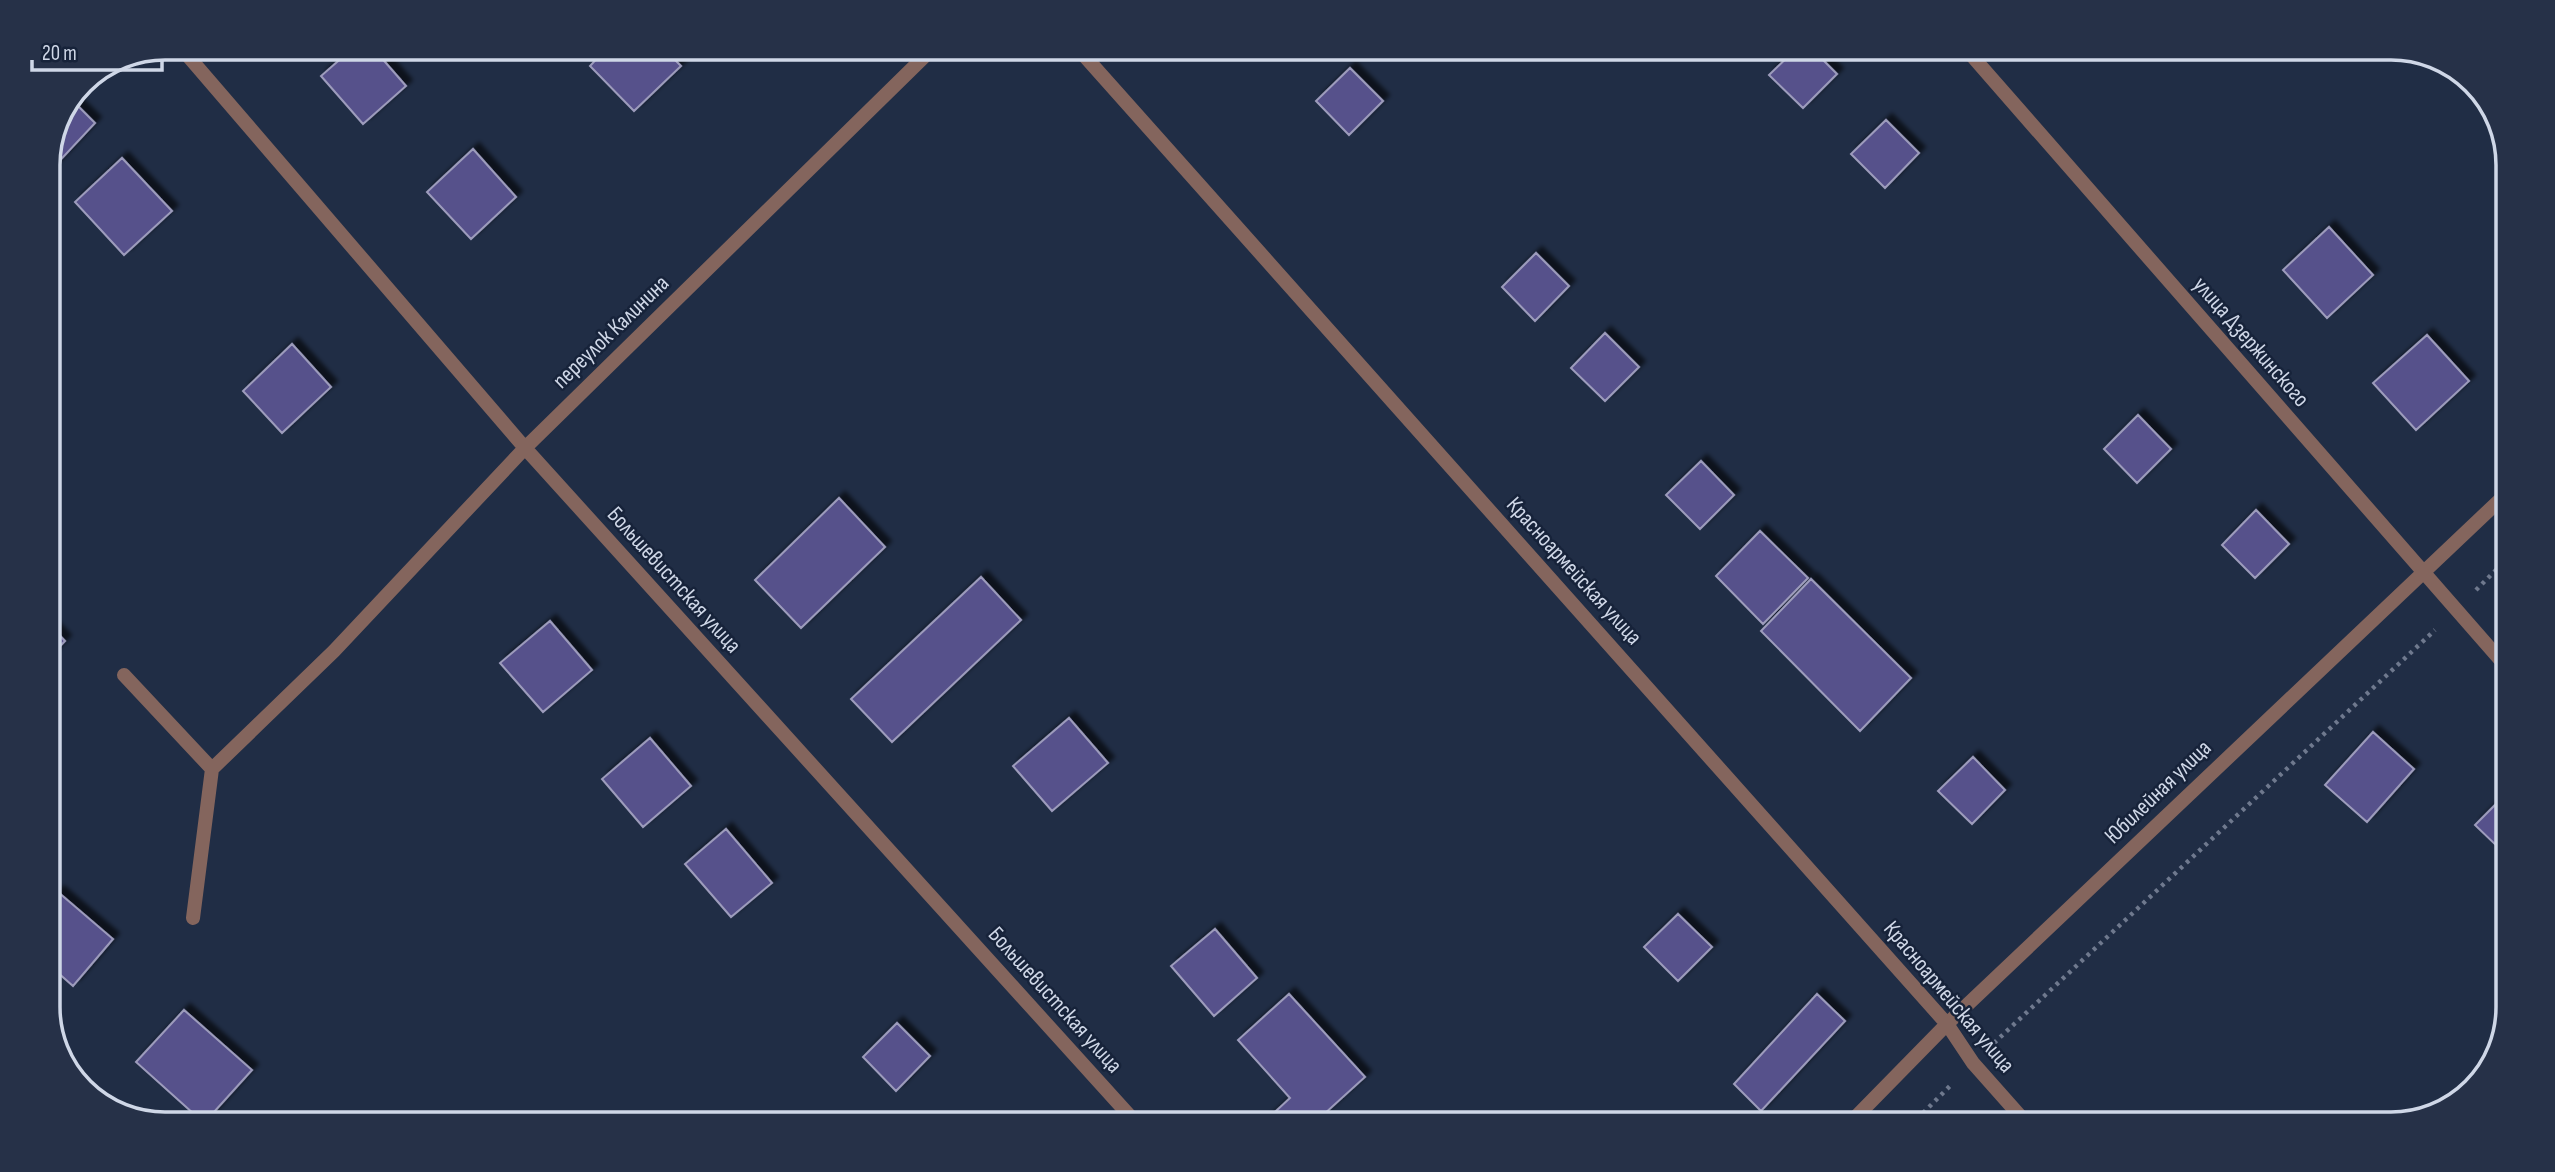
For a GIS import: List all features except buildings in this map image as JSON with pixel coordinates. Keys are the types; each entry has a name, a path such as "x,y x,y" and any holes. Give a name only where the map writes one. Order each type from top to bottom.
{"street":[{"name":"Большевистская улица","path":"191,60 525,448 1126,1112"},
{"name":"переулок Калинина","path":"212,769 334,651 525,448 921,60"},
{"name":"Красноармейская улица","path":"1088,60 1947,1024 1973,1063 2016,1112"},
{"name":"улица Дзержинского","path":"1976,60 2496,656"},
{"name":"Юбилейная улица","path":"1861,1112 1947,1024 2495,504"},
{"path":"124,675 212,769 193,918"}],"path":[{"path":"1924,1112 2495,571"}]}
